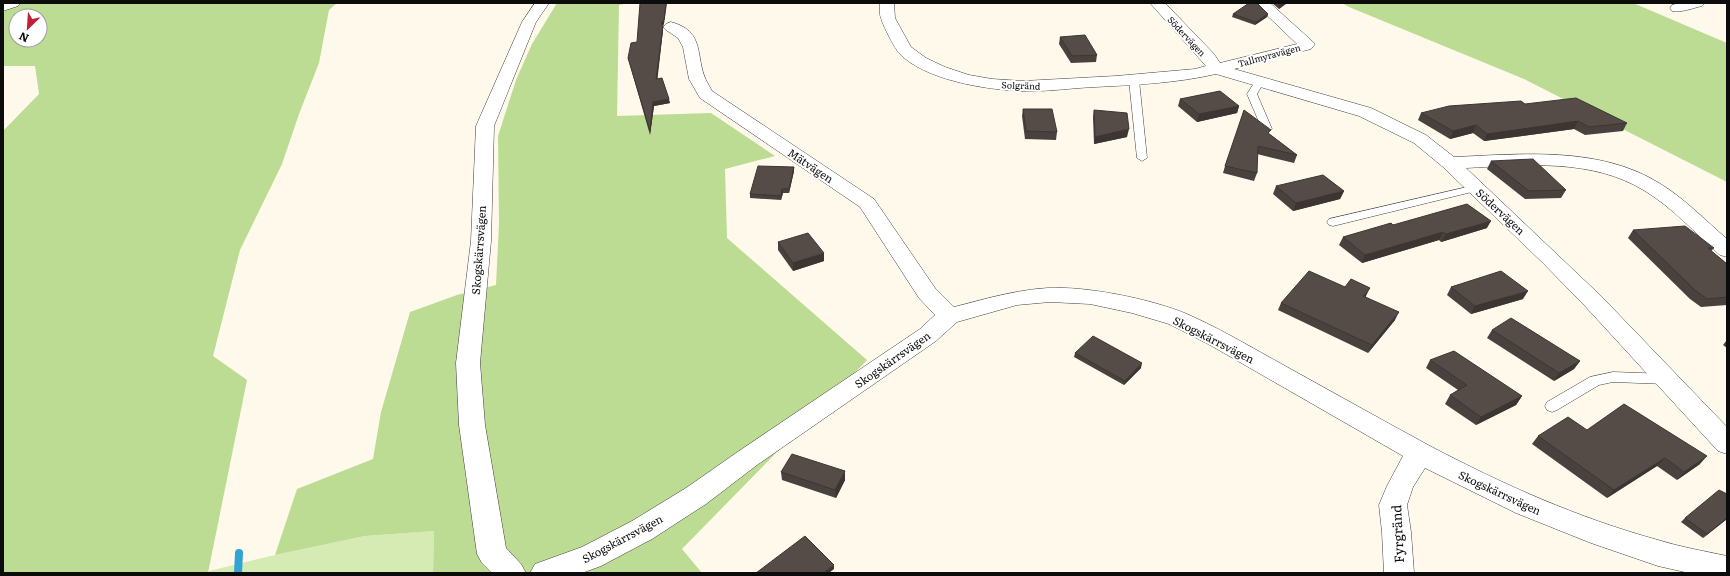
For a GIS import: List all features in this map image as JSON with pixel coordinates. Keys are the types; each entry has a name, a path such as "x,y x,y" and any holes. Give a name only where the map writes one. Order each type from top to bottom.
{"street":[{"path":"3,7 13,3"},
{"name":"Skogskärrsvägen","path":"511,573 492,554 472,425 468,363 481,241 485,126 529,22 542,3"},
{"name":"Solgränd","path":"887,3 888,18 905,50 920,61 939,70 966,79 992,84 1023,86 1134,80 1195,74"},
{"name":"Södervägen","path":"1157,3 1208,57 1216,69"},
{"name":"Tallmyravägen","path":"1216,69 1306,46 1308,44 1260,3"},
{"path":"1677,8 1697,3"},
{"name":"Mätvägen","path":"671,27 684,35 691,47 697,79 706,94 867,203 928,293 949,316"},
{"name":"Södervägen","path":"1195,74 1216,69 1365,112 1420,139 1450,163 1566,273 1727,444"},
{"path":"1450,163 1556,160 1575,162 1621,173 1651,186 1665,196 1727,250"},
{"name":"Skogskärrsvägen","path":"545,573 591,557 642,530 696,496 748,458 928,335 949,316 1016,298 1050,295 1090,297 1177,319 1218,339 1420,453 1474,481 1526,505 1591,531 1658,553 1727,569"},
{"name":"Fyrgränd","path":"1399,573 1393,505 1397,491 1407,475 1411,464 1420,453"}],"lane":[{"path":"1134,80 1142,158"},
{"path":"1258,82 1252,94 1267,129"},
{"path":"1333,222 1476,188"},
{"path":"1552,406 1595,381 1612,377 1667,379"}],"green space":[{"path":"3,3 337,3 329,10 319,63 299,114 282,164 240,250 213,356 247,380 208,573 3,573 3,131 39,94 35,66 3,66"},
{"path":"557,3 628,3 619,5 617,116 711,113 775,156 725,169 727,238 867,360 682,549 702,573 433,573 434,531 365,536 275,555 297,489 373,459 381,412 410,312 457,295 496,285 499,224 498,136 516,80 532,44"},
{"path":"1342,3 1633,3 1727,43 1727,182 1524,79"},
{"path":"434,531 433,573 208,573 209,571 275,555 365,536"}],"building":[{"path":"640,3 666,3 664,20 661,23 663,26 656,79 662,78 669,99 653,102 650,131 628,58 631,43 637,42"},
{"path":"1249,3 1257,3 1268,14 1256,22 1233,14"},
{"path":"1085,35 1097,55 1072,56 1060,37"},
{"path":"1220,91 1239,106 1199,114 1180,99"},
{"path":"1576,98 1627,123 1589,127 1578,121 1487,134 1476,125 1453,131 1421,113 1449,106 1521,101 1525,104"},
{"path":"1023,109 1052,109 1057,132 1026,131"},
{"path":"1094,110 1127,113 1129,129 1095,137"},
{"path":"1244,110 1271,130 1268,133 1297,155 1258,146 1257,173 1225,166"},
{"path":"1533,159 1566,190 1529,191 1491,161"},
{"path":"758,166 794,167 789,189 782,189 781,196 750,194"},
{"path":"1323,175 1344,191 1296,203 1276,186"},
{"path":"1467,204 1491,221 1446,234 1443,232 1365,255 1343,237 1391,223 1393,225"},
{"path":"1685,226 1714,248 1708,248 1727,264 1727,297 1707,299 1696,291 1633,230"},
{"path":"808,233 824,253 793,263 778,242"},
{"path":"1309,271 1345,287 1351,279 1370,288 1363,296 1399,312 1372,345 1281,303"},
{"path":"1501,271 1528,291 1475,306 1451,287"},
{"path":"1511,318 1580,361 1559,373 1492,330"},
{"path":"1093,336 1142,363 1125,381 1075,353"},
{"path":"1454,351 1522,396 1481,417 1450,395 1467,385 1430,360"},
{"path":"1624,404 1707,456 1684,472 1665,458 1614,490 1538,436 1568,417 1587,430"},
{"path":"792,454 845,471 835,490 781,472"},
{"path":"1719,490 1727,494 1727,518 1707,534 1685,518"},
{"path":"805,536 834,565 823,573 756,573"}],"waterway":[{"path":"238,573 239,553"}]}
